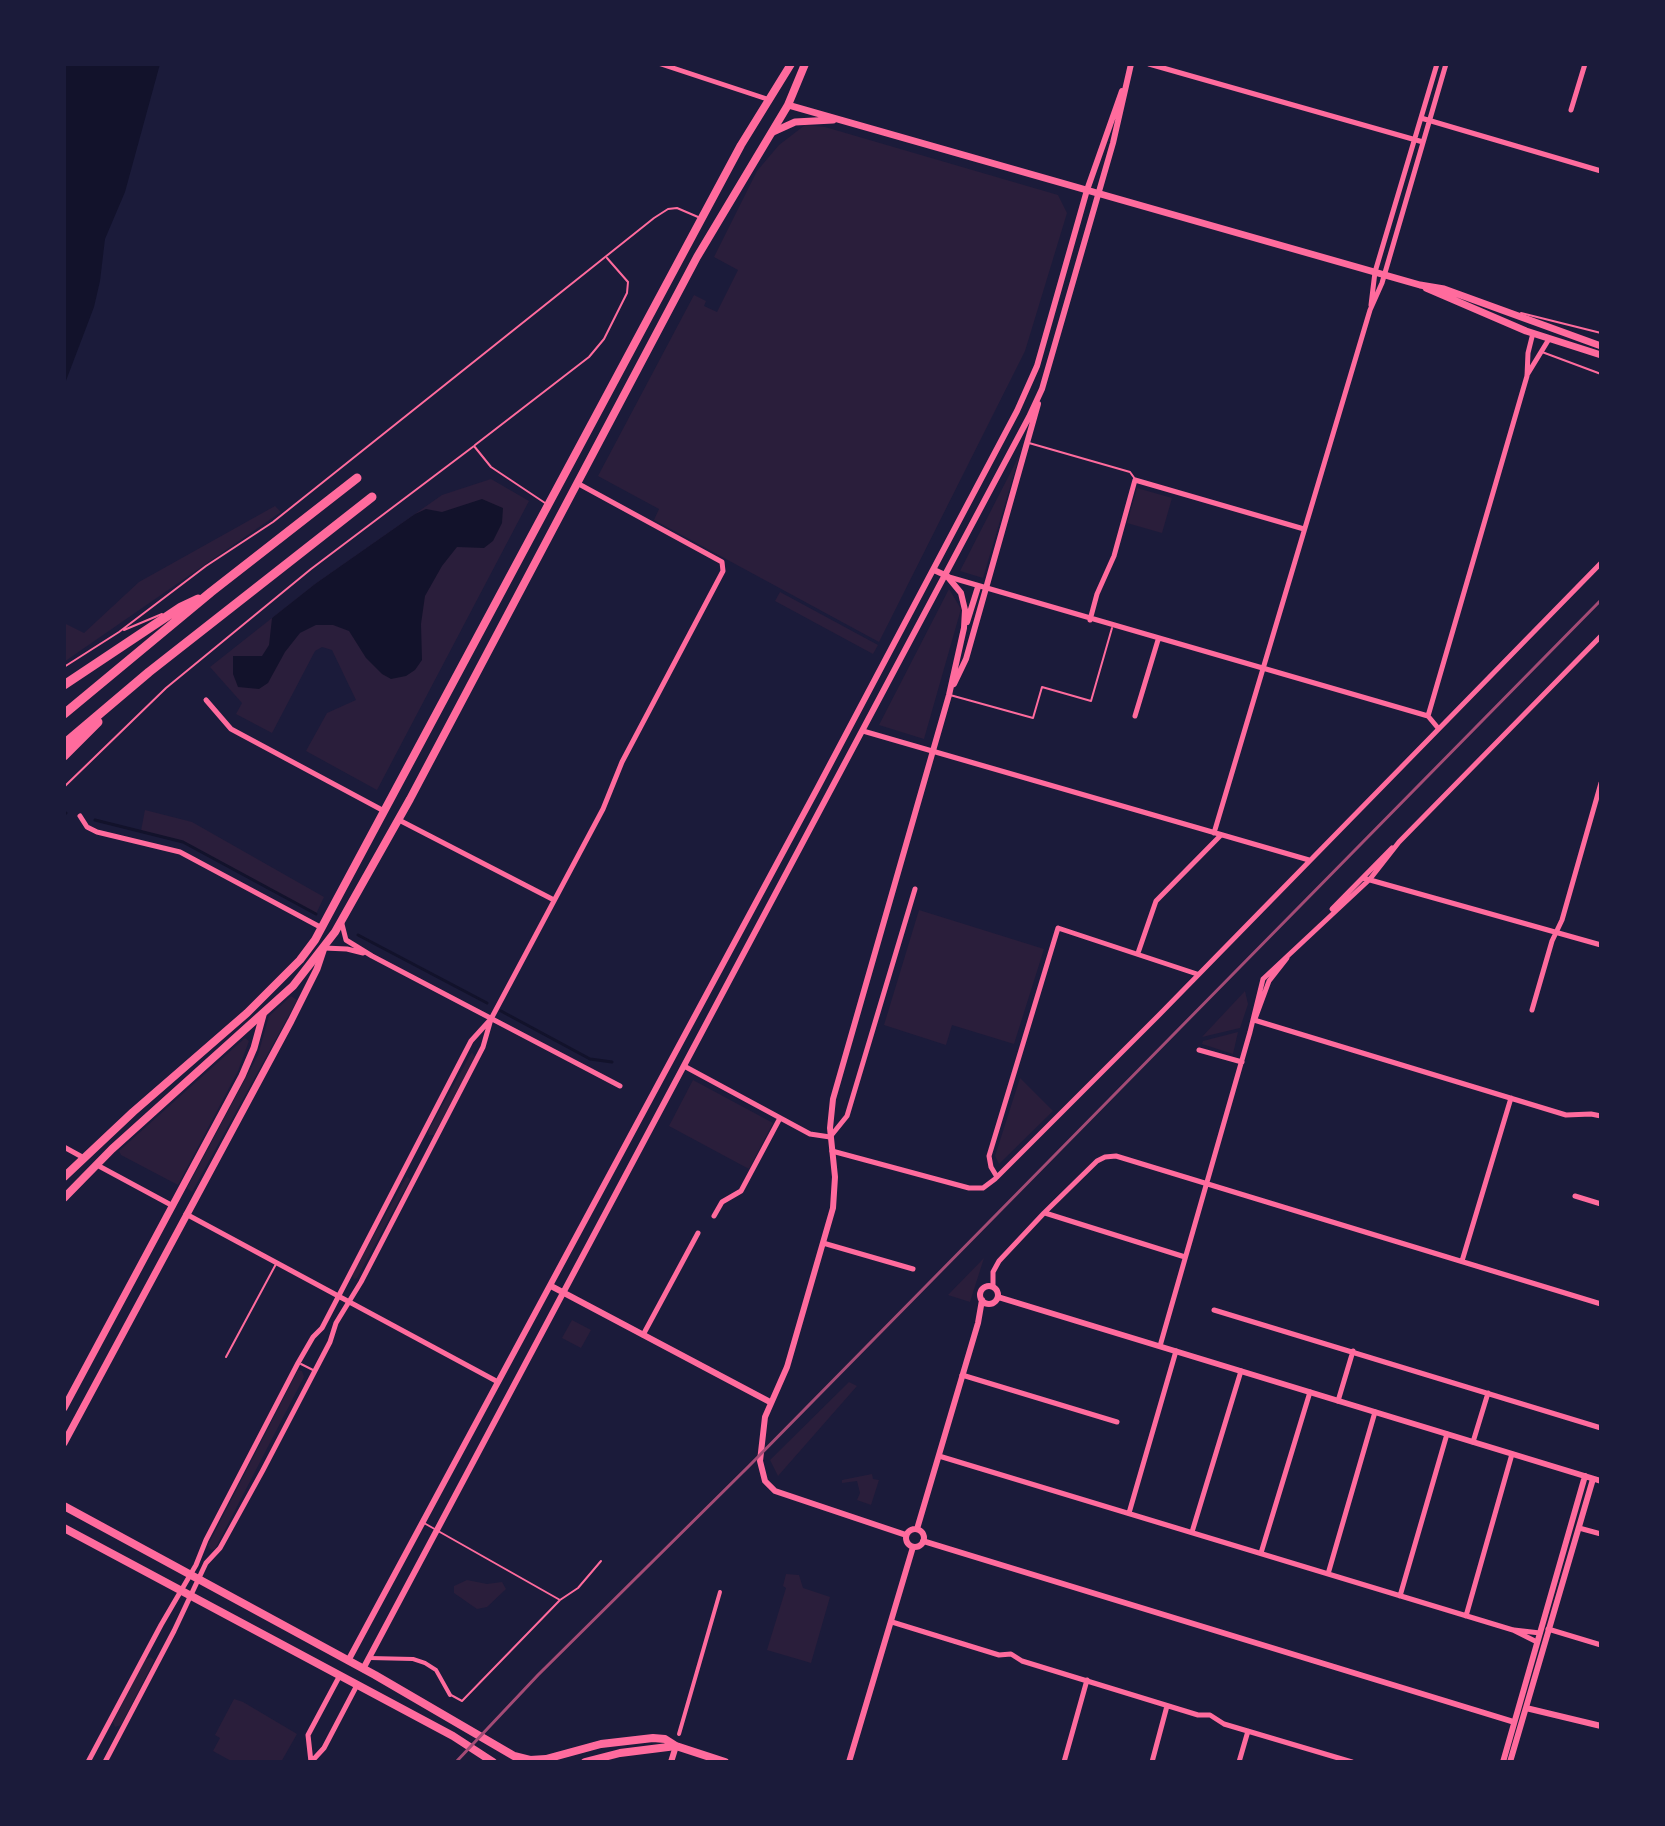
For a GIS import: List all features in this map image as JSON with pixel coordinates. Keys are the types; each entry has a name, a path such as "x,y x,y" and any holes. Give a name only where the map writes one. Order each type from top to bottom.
{"highway":[{"path":"64,714 211,592 357,478"},
{"path":"64,751 149,672 372,497"},
{"path":"64,685 181,607 211,592"}],"main road":[{"path":"64,1177 279,981 300,960 322,929 741,145 791,64"},
{"path":"64,1196 263,1015 304,974 342,921 399,820 697,257 788,105 805,64"},
{"path":"770,100 1380,274 1444,289 1601,346"},
{"path":"773,132 803,121 847,121"},
{"path":"1420,285 1533,333 1601,355"},
{"path":"1533,333 1546,325"},
{"path":"1546,325 1549,339"},
{"path":"564,477 577,483"},
{"path":"473,648 485,654"},
{"path":"384,811 399,820"},
{"path":"64,1443 300,1003 324,948"},
{"path":"64,1408 247,1066 269,996 279,981"},
{"path":"84,1158 97,1165"},
{"path":"173,1206 186,1214"},
{"path":"64,1506 363,1669 509,1754 539,1760 601,1744 648,1738 665,1739 676,1746 725,1762"},
{"path":"64,1528 445,1732 493,1762"},
{"path":"339,1677 348,1661"},
{"path":"356,1687 363,1669"},
{"path":"566,1754 591,1761 676,1746"}],"street":[{"path":"661,64 770,100"},
{"path":"950,693 966,659 986,590 1113,143 1131,64"},
{"path":"1149,64 1423,142"},
{"path":"1214,833 1370,310 1437,64"},
{"path":"1380,274 1446,64"},
{"path":"1571,110 1585,64"},
{"path":"348,1661 1003,440 1034,374 1087,190 1125,84"},
{"path":"1421,118 1601,171"},
{"path":"1428,716 1527,376 1528,348 1533,333"},
{"path":"1527,376 1549,339"},
{"path":"1528,348 1542,352"},
{"path":"363,1669 947,576 1042,389"},
{"path":"1090,620 1097,594 1114,556 1135,480 1304,529"},
{"path":"194,1577 234,1522 314,1371 347,1301 361,1282 483,1047 491,1019 603,809 622,762 723,569 722,562 577,483"},
{"path":"832,1151 969,1188 983,1188 1601,563"},
{"path":"934,570 986,590 1428,716 1438,728"},
{"path":"906,1535 777,1492 766,1484 760,1464 763,1423 783,1378 835,1193 830,1137 835,1090 950,693 965,617 964,602 958,588 947,576"},
{"path":"960,644 978,587"},
{"path":"1160,1346 1254,1020 1263,979 1323,920 1346,892 1367,878 1385,853 1601,636"},
{"path":"1135,716 1158,640"},
{"path":"206,700 231,729 384,811"},
{"path":"849,729 1309,860"},
{"path":"1532,1010 1556,932 1562,922 1601,783"},
{"path":"80,816 87,827 97,832 180,852 322,929"},
{"path":"399,820 554,900"},
{"path":"1138,953 1156,901 1184,876 1221,835"},
{"path":"1367,878 1601,945"},
{"path":"830,1137 846,1119 915,889"},
{"path":"342,921 346,940 372,956 620,1086"},
{"path":"997,1177 989,1156 1058,928 1197,974"},
{"path":"324,948 347,949 372,956"},
{"path":"88,1762 149,1646 185,1594 206,1540 298,1363 339,1296 471,1041 491,1019"},
{"path":"1254,1020 1566,1115 1601,1116"},
{"path":"1199,1050 1242,1062"},
{"path":"684,1066 814,1136 830,1137"},
{"path":"1462,1261 1511,1098"},
{"path":"648,1102 661,1109"},
{"path":"714,1216 722,1202 741,1191 780,1118"},
{"path":"64,1147 84,1158"},
{"path":"993,1286 993,1272 999,1261 1081,1174 1105,1157 1121,1157 1601,1304"},
{"path":"97,1165 173,1206"},
{"path":"1575,1196 1601,1204"},
{"path":"1044,1213 1185,1257"},
{"path":"186,1214 511,1389"},
{"path":"643,1335 698,1233"},
{"path":"823,1243 913,1269"},
{"path":"551,1286 770,1402"},
{"path":"993,1286 998,1290 998,1297 995,1302 985,1302 980,1294 983,1288 993,1286"},
{"path":"998,1297 1593,1479 1537,1642 1503,1762"},
{"path":"917,1529 985,1302"},
{"path":"1214,1310 1601,1428"},
{"path":"1129,1513 1176,1351"},
{"path":"1338,1401 1353,1351"},
{"path":"1192,1532 1241,1371"},
{"path":"962,1375 1117,1422"},
{"path":"1261,1553 1310,1392"},
{"path":"1472,1442 1488,1393"},
{"path":"1328,1574 1375,1412"},
{"path":"1400,1596 1447,1434"},
{"path":"1466,1616 1512,1454"},
{"path":"939,1456 1513,1630 1537,1642 1545,1640"},
{"path":"1575,1527 1601,1534"},
{"path":"906,1535 917,1529"},
{"path":"906,1535 907,1543 913,1547 919,1546 923,1535 917,1529"},
{"path":"923,1541 1514,1722"},
{"path":"849,1762 913,1547"},
{"path":"679,1734 720,1592"},
{"path":"105,1762 163,1653 185,1594"},
{"path":"892,1622 999,1655 1011,1654 1022,1661 1198,1715 1210,1715 1224,1724 1352,1762"},
{"path":"1513,1630 1543,1630 1601,1645"},
{"path":"1510,1762 1545,1640 1543,1630"},
{"path":"149,1646 163,1653"},
{"path":"369,1658 413,1659 425,1663 436,1670 450,1695"},
{"path":"311,1762 308,1735 339,1677"},
{"path":"1064,1762 1087,1680"},
{"path":"311,1762 324,1748 356,1687"},
{"path":"1152,1762 1167,1706"},
{"path":"1526,1708 1601,1726"},
{"path":"106,1728 119,1735"},
{"path":"1239,1762 1248,1731"},
{"path":"671,1762 676,1746"},
{"path":"1323,1762 1325,1754"}],"lane":[{"path":"64,667 119,632 206,566 273,522 654,218 668,209 685,209 702,219"},
{"path":"64,787 178,678 311,569 589,357 604,339 627,293 628,282 606,257"},
{"path":"1508,311 1601,333"},
{"path":"1542,352 1601,374"},
{"path":"1028,443 1130,472 1135,480"},
{"path":"474,446 500,475 549,505"},
{"path":"119,632 181,607"},
{"path":"950,693 1033,718 1042,687 1091,701 1112,626"},
{"path":"226,1357 276,1263"},
{"path":"298,1363 314,1371"},
{"path":"423,1523 560,1600"},
{"path":"450,1695 462,1701 560,1600 578,1588 601,1561"}],"shaded area":[{"path":"64,64 160,64 125,192 105,239 94,307 64,386"},
{"path":"805,125 825,127 1058,195 1067,213 1025,351 879,642 654,520 659,509 598,476 694,295 706,301 704,306 717,312 738,270 714,257 757,171 779,145"},
{"path":"1020,454 983,578 960,571"},
{"path":"491,479 529,501 377,790 306,751 327,713 356,700 332,650 322,647 315,651 272,733 236,714 242,703 210,667 315,584 442,495"},
{"path":"1137,488 1172,498 1162,533 1127,523"},
{"path":"482,499 503,508 502,523 493,541 484,548 457,547 442,566 425,596 421,624 422,660 415,670 406,676 391,679 366,658 349,631 333,625 316,625 300,633 268,683 259,689 238,687 233,674 233,656 262,656 269,645 272,618 315,584 415,514 426,509 442,512"},
{"path":"275,506 281,512 64,662 64,623 84,633 139,582"},
{"path":"949,589 961,609 924,739 879,725"},
{"path":"780,592 878,645 873,654 775,601"},
{"path":"145,810 192,822 324,897 316,914 183,842 141,831"},
{"path":"919,910 1044,949 1014,1044 952,1025 946,1045 884,1025"},
{"path":"1245,991 1248,1004 1240,1028 1202,1037"},
{"path":"291,996 297,1000 192,1192 187,1188 258,1055 269,1016"},
{"path":"1238,1032 1233,1054 1202,1044 1203,1041"},
{"path":"245,1038 249,1041 238,1071 178,1185 121,1155 119,1151"},
{"path":"472,1052 475,1057 434,1135 429,1135 428,1131"},
{"path":"1020,1078 1053,1111 999,1164 995,1156"},
{"path":"693,1080 773,1123 749,1169 669,1126"},
{"path":"407,1176 410,1180 354,1279 352,1275"},
{"path":"984,1258 970,1302 948,1295"},
{"path":"572,1320 591,1330 581,1348 562,1338"},
{"path":"298,1370 304,1377 215,1549 211,1550 208,1545"},
{"path":"849,1382 857,1386 778,1476 770,1460"},
{"path":"872,1474 873,1479 879,1480 871,1505 857,1500 860,1493 857,1481 842,1483 842,1480"},
{"path":"786,1574 799,1575 803,1588 830,1597 811,1663 767,1650 786,1588 783,1586"},
{"path":"467,1580 487,1584 502,1582 506,1589 487,1607 477,1609 454,1593 454,1586"},
{"path":"150,1657 154,1660 152,1665 121,1725 115,1727 113,1722 145,1660"},
{"path":"234,1699 297,1734 281,1762 233,1762 213,1751 220,1738 215,1735"}],"waterway":[{"path":"95,820 183,842 316,914"},
{"path":"358,935 487,1003"},
{"path":"501,1011 590,1059 612,1062"}],"railway":[{"path":"456,1762 538,1675 749,1466 1601,600"}]}
